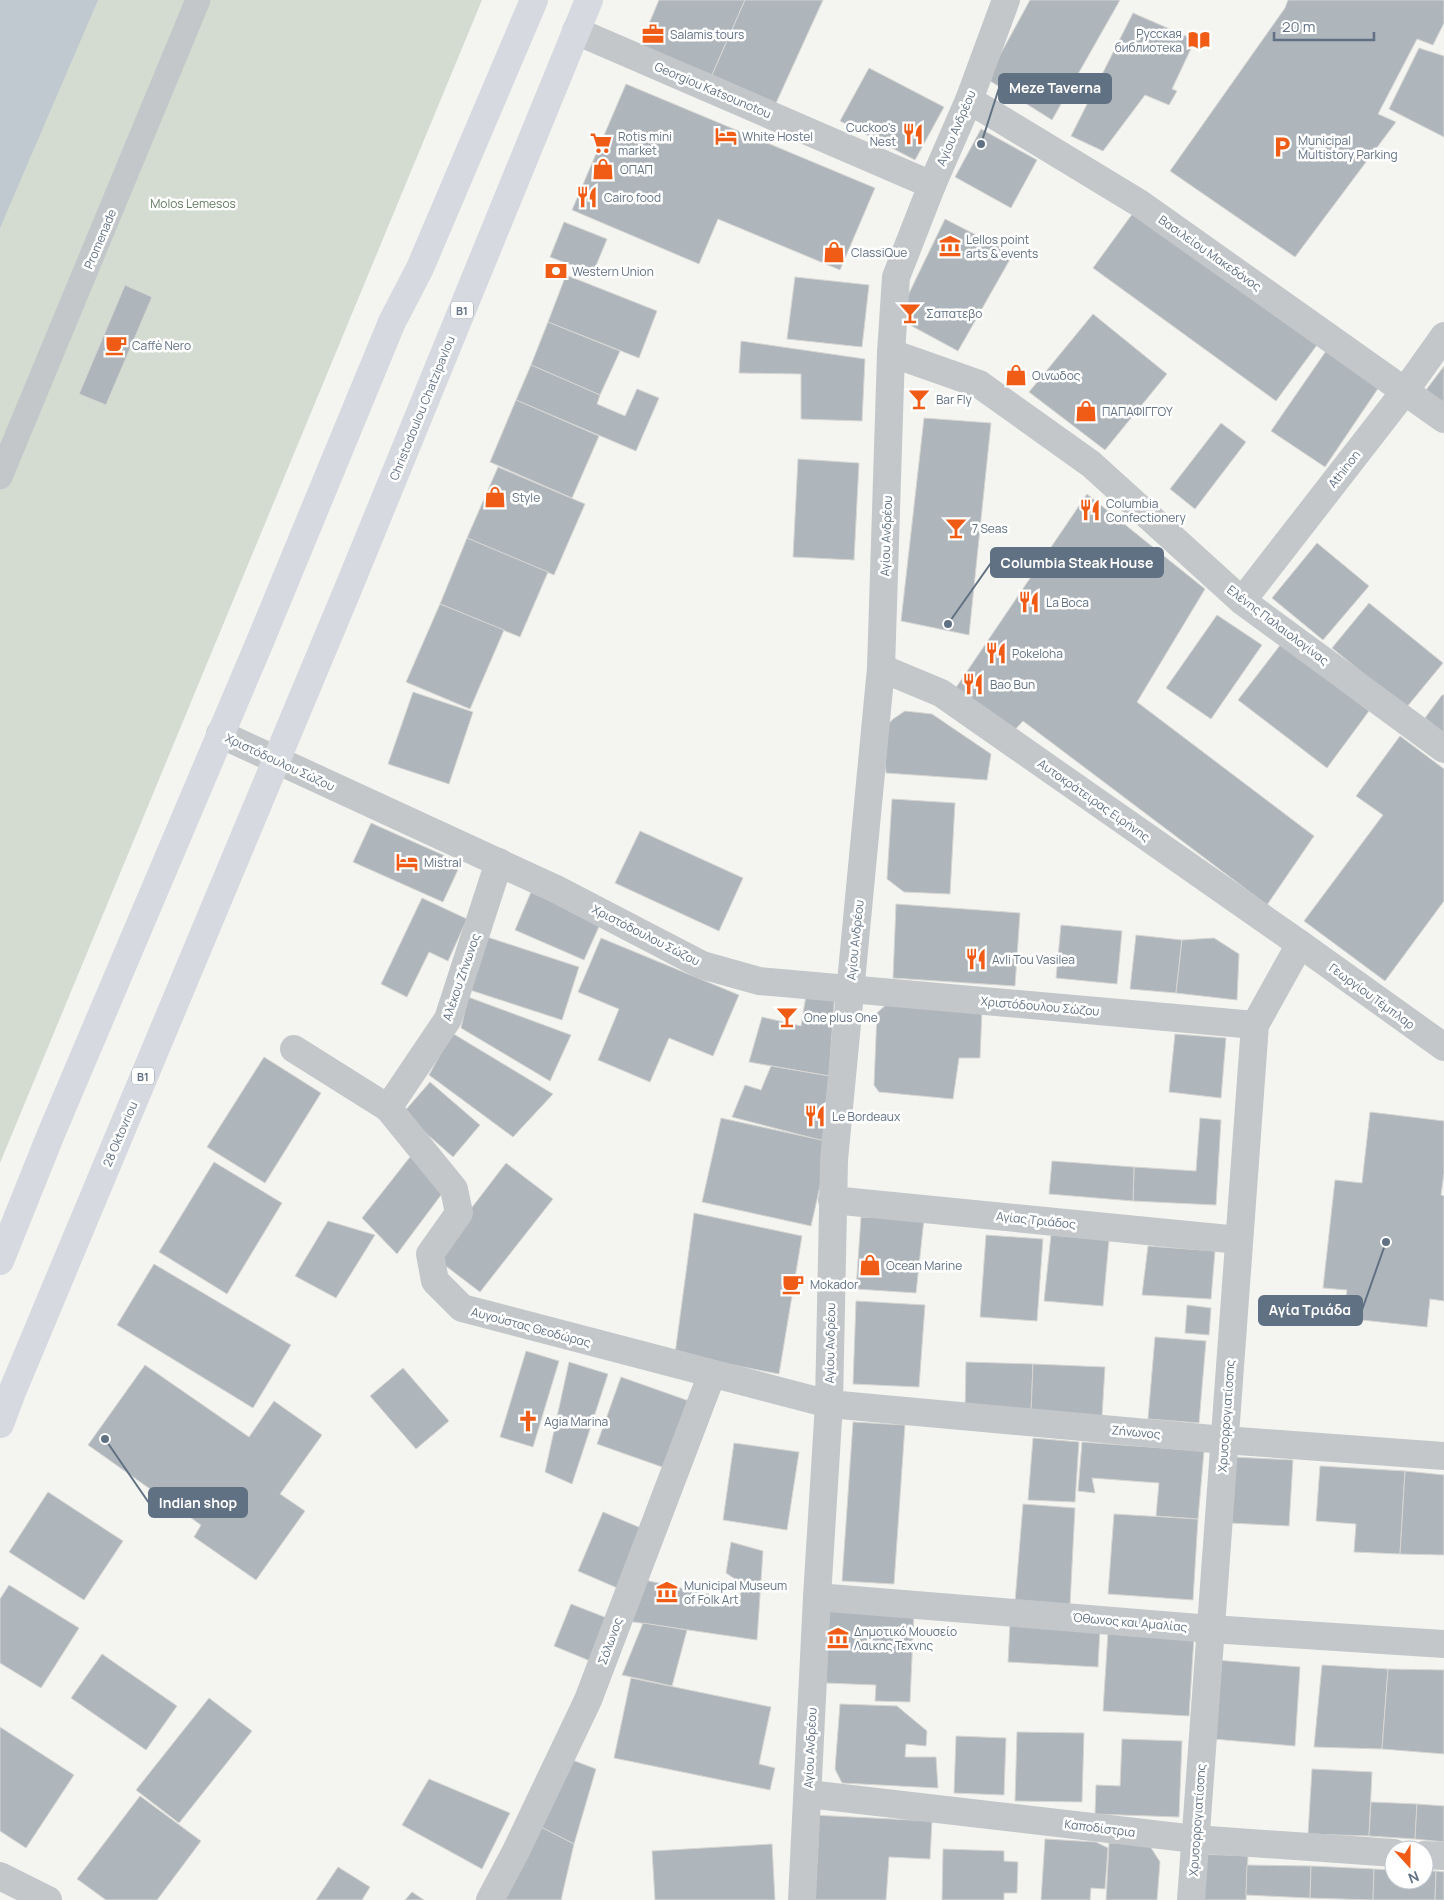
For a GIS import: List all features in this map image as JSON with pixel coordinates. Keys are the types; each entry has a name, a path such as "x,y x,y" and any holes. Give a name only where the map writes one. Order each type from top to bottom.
{"main road":[{"path":"0,1261 50,1134 392,322 420,268 534,0"},
{"name":"Christodoulou Chatzipavlou","path":"275,760 348,590 589,0"},
{"name":"28 Oktovriou","path":"0,1424 275,760"}],"street":[{"name":"Promenade","path":"0,477 198,0"},
{"name":"Αγίου Ανδρέου","path":"802,1900 829,1404 834,1160 881,668 891,353 896,277 932,184 969,100 1006,0"},
{"name":"Georgiou Katsounotou","path":"576,31 932,184"},
{"name":"Βασιλείου Μακεδόνος","path":"969,100 1139,203 1444,419"},
{"name":"Athinon","path":"1242,601 1405,390 1444,336"},
{"name":"Ελένης Παλαιολογίνας","path":"891,353 979,384 1091,464 1242,601 1444,749"},
{"name":"Αυτοκράτειρας Ειρήνης","path":"881,668 941,693 1300,944"},
{"name":"Χριστόδουλου Σώζου","path":"220,734 556,889 702,964 759,981 1255,1025"},
{"name":"Αλέκου Ζήνωνος","path":"388,1108 448,1019 499,862"},
{"name":"Χρυσορρογιατίσσης","path":"1191,1900 1255,1025 1300,944"},
{"name":"Γεωργίου Τέμπλαρ","path":"1300,944 1444,1047"},
{"name":"Αυγούστας Θεοδώρας","path":"294,1049 388,1108 454,1189 459,1213 430,1254 435,1281 462,1308 829,1404"},
{"name":"Αγίας Τριάδος","path":"832,1200 1239,1240"},
{"name":"Σόλωνος","path":"490,1900 516,1851 588,1700 712,1374"},
{"name":"Ζήνωνος","path":"829,1404 1224,1440 1444,1456"},
{"name":"Όθωνος και Αμαλίας","path":"817,1597 1211,1629 1444,1644"},
{"name":"Καποδίστρια","path":"808,1794 1195,1839 1384,1852"},
{"path":"0,1876 48,1900"}],"green space":[{"name":"Molos Lemesos","path":"72,0 482,0 0,1163 0,171"}],"shaded area":[{"path":"0,0 98,0 0,228"}],"building":[{"path":"659,0 745,0 712,75 640,45"},
{"path":"745,0 823,0 776,103 712,75"},
{"path":"1030,0 1120,0 1052,120 987,79"},
{"name":"Municipal Multistory Parking","path":"1288,0 1444,0 1444,23 1433,45 1417,39 1378,114 1396,122 1295,257 1170,171 1285,8"},
{"path":"1133,13 1195,40 1172,89 1177,91 1169,105 1145,95 1103,151 1071,136"},
{"path":"1419,48 1444,56 1444,137 1389,109"},
{"path":"869,68 944,107 915,160 840,121"},
{"path":"626,84 875,188 840,270 718,219 699,264 572,210"},
{"path":"981,129 1037,160 1011,208 955,177"},
{"path":"1133,213 1317,345 1276,401 1093,268"},
{"path":"945,219 1013,254 958,351 897,318"},
{"path":"564,222 607,239 593,273 550,257"},
{"path":"566,275 657,311 639,358 548,322"},
{"path":"795,277 869,285 862,347 787,339"},
{"name":"Caffè Nero","path":"125,285 152,297 106,405 79,394"},
{"path":"1093,314 1167,374 1105,450 1029,392"},
{"path":"548,322 620,351 600,395 531,365"},
{"path":"741,341 865,359 862,421 801,419 801,374 739,373"},
{"path":"1326,351 1379,387 1325,467 1271,431"},
{"path":"531,365 600,395 597,404 625,416 637,389 659,398 636,451 516,400"},
{"path":"1444,366 1444,403 1426,390"},
{"path":"516,400 599,436 572,498 490,462"},
{"path":"924,418 991,423 969,635 901,621"},
{"path":"1221,423 1246,442 1195,509 1170,489"},
{"path":"798,459 859,463 854,560 793,557"},
{"path":"498,467 585,504 554,575 467,538"},
{"path":"1087,494 1205,589 1137,702 1314,836 1267,905 1023,721 1011,734 951,695"},
{"path":"467,538 548,572 520,637 440,604"},
{"path":"1317,543 1369,586 1323,640 1272,598"},
{"path":"1369,603 1443,663 1406,708 1332,648"},
{"path":"440,604 504,630 470,709 406,682"},
{"path":"1217,615 1262,645 1211,719 1166,688"},
{"path":"1281,644 1369,711 1327,768 1238,700"},
{"path":"413,692 473,712 449,784 388,764"},
{"path":"1442,695 1444,695 1444,733 1425,718"},
{"path":"905,711 932,714 991,754 987,780 886,773 883,730 893,719"},
{"path":"1400,736 1444,769 1444,901 1385,981 1304,921 1383,815 1356,796"},
{"path":"892,799 955,803 950,894 904,892 887,879"},
{"name":"Mistral","path":"371,823 461,863 443,902 353,862"},
{"path":"640,831 743,878 719,931 615,883"},
{"path":"531,892 601,922 584,960 515,930"},
{"path":"422,898 467,919 448,961 429,952 407,997 381,984"},
{"path":"896,904 1020,913 1015,986 893,978"},
{"path":"1061,925 1122,931 1117,984 1056,978"},
{"path":"1136,935 1182,940 1176,993 1130,989"},
{"path":"487,937 579,967 562,1020 470,990"},
{"path":"601,938 739,995 713,1056 669,1038 650,1082 598,1060 619,1009 578,992"},
{"path":"1214,938 1239,954 1237,1000 1176,993 1182,940"},
{"path":"807,989 835,992 829,1076 749,1062 762,1017 801,1026"},
{"path":"468,997 571,1035 550,1081 461,1028"},
{"path":"890,1001 982,1010 980,1058 959,1058 953,1099 879,1092 874,1085 877,1013"},
{"path":"452,1033 553,1094 513,1137 429,1075"},
{"path":"1175,1034 1226,1038 1221,1098 1169,1092"},
{"path":"264,1057 321,1093 265,1183 207,1147"},
{"path":"771,1066 829,1076 824,1141 732,1117 745,1085 761,1090"},
{"path":"430,1082 480,1125 453,1157 403,1113"},
{"path":"1370,1112 1444,1121 1444,1173 1441,1195 1444,1196 1444,1301 1430,1299 1427,1327 1343,1318 1347,1290 1323,1288 1335,1180 1362,1183"},
{"path":"721,1118 830,1142 811,1226 702,1202"},
{"path":"1200,1118 1221,1120 1216,1205 1133,1201 1134,1167 1196,1171"},
{"path":"410,1157 444,1191 397,1254 362,1218"},
{"path":"1052,1161 1134,1167 1133,1201 1049,1194"},
{"path":"214,1162 282,1203 227,1294 159,1252"},
{"path":"506,1163 553,1199 480,1292 434,1257"},
{"path":"694,1213 802,1236 779,1374 675,1354"},
{"path":"861,1217 924,1219 916,1293 856,1289"},
{"path":"328,1221 375,1235 336,1298 295,1276"},
{"path":"986,1235 1043,1239 1037,1321 980,1317"},
{"path":"1051,1235 1109,1240 1103,1306 1044,1301"},
{"path":"1148,1246 1215,1251 1211,1299 1142,1295"},
{"path":"154,1264 291,1345 253,1408 117,1325"},
{"path":"856,1301 925,1305 919,1387 853,1384"},
{"path":"1187,1305 1211,1308 1209,1335 1185,1333"},
{"path":"1155,1337 1206,1341 1199,1423 1148,1419"},
{"path":"526,1351 559,1361 533,1447 500,1437"},
{"path":"569,1362 608,1374 572,1484 545,1472"},
{"path":"966,1362 1033,1364 1031,1413 965,1409"},
{"path":"1033,1364 1105,1367 1102,1416 1031,1413"},
{"path":"145,1365 249,1437 274,1401 322,1435 280,1494 305,1511 256,1580 194,1537 201,1525 88,1445"},
{"path":"403,1368 449,1421 416,1449 370,1396"},
{"path":"621,1377 689,1401 665,1468 597,1444"},
{"path":"853,1422 905,1425 894,1584 842,1581"},
{"path":"1033,1438 1079,1442 1075,1502 1028,1500"},
{"path":"1082,1442 1204,1451 1198,1519 1156,1516 1159,1483 1092,1478 1095,1493 1078,1491"},
{"path":"734,1443 799,1452 787,1530 723,1520"},
{"path":"1233,1457 1293,1460 1289,1526 1230,1523"},
{"path":"1320,1466 1405,1471 1400,1554 1354,1552 1356,1524 1316,1521"},
{"path":"1405,1471 1444,1475 1444,1555 1400,1554"},
{"path":"48,1492 123,1541 84,1600 9,1552"},
{"path":"1023,1504 1075,1508 1070,1605 1015,1602"},
{"path":"603,1512 648,1531 622,1590 578,1571"},
{"path":"1114,1514 1198,1519 1193,1600 1108,1594"},
{"name":"Municipal Museum of Folk Art","path":"731,1542 763,1551 757,1640 627,1621 640,1579 740,1601 741,1583 726,1573"},
{"path":"9,1585 79,1628 41,1688 0,1663 0,1599"},
{"path":"571,1604 612,1620 595,1663 554,1646"},
{"path":"828,1611 914,1613 910,1702 875,1701 876,1685 826,1683"},
{"path":"643,1623 687,1630 672,1686 622,1675"},
{"path":"1010,1623 1100,1628 1098,1667 1008,1662"},
{"path":"1108,1632 1194,1637 1189,1716 1103,1711"},
{"path":"102,1654 177,1706 146,1750 71,1698"},
{"path":"1216,1660 1300,1667 1295,1746 1213,1739"},
{"path":"1322,1665 1388,1669 1382,1749 1314,1747"},
{"path":"1388,1669 1444,1670 1444,1754 1382,1749"},
{"path":"631,1678 771,1707 759,1764 775,1768 770,1790 614,1758"},
{"path":"209,1698 252,1731 179,1823 136,1790"},
{"path":"840,1704 897,1706 927,1731 926,1746 906,1744 905,1757 936,1757 938,1788 842,1783 835,1769"},
{"path":"0,1727 74,1775 26,1848 0,1831"},
{"path":"1017,1732 1084,1733 1082,1802 1015,1801"},
{"path":"956,1736 1006,1738 1004,1795 954,1793"},
{"path":"1122,1739 1182,1741 1179,1817 1095,1814 1096,1785 1120,1786"},
{"path":"567,1758 596,1769 574,1844 535,1824"},
{"path":"1312,1769 1372,1772 1369,1836 1308,1834"},
{"path":"429,1779 510,1813 482,1869 402,1825"},
{"path":"140,1796 201,1841 157,1900 106,1900 77,1879"},
{"path":"1371,1802 1417,1804 1415,1839 1369,1836"},
{"path":"1417,1804 1444,1806 1444,1842 1415,1839"},
{"path":"812,1815 932,1821 930,1859 889,1857 886,1900 807,1900"},
{"path":"535,1824 574,1844 561,1900 497,1900"},
{"path":"1045,1839 1096,1842 1108,1848 1105,1889 1091,1888 1090,1900 1041,1900"},
{"path":"1109,1843 1148,1843 1160,1862 1157,1900 1106,1900"},
{"path":"772,1844 775,1900 655,1900 652,1851"},
{"path":"943,1849 1004,1851 1004,1861 1018,1862 1017,1893 1004,1893 1004,1900 942,1900"},
{"path":"1202,1854 1248,1856 1246,1900 1200,1900"},
{"path":"1247,1865 1311,1866 1310,1898 1246,1895"},
{"path":"1311,1866 1374,1869 1373,1900 1310,1898"},
{"path":"338,1867 370,1887 362,1900 316,1900"},
{"path":"1374,1869 1384,1870 1384,1890 1434,1890 1434,1871 1436,1871 1435,1900 1373,1900"},
{"path":"1436,1871 1444,1872 1444,1900 1435,1900"},
{"path":"412,1892 424,1900 405,1900"}],"place":[{"name":"Salamis tours","path":"653,34"},
{"name":"Русская библиотека","path":"1199,40"},
{"name":"Cuckoo's Nest","path":"913,134"},
{"name":"White Hostel","path":"726,136"},
{"name":"Rotis mini market","path":"601,143"},
{"name":"Meze Taverna","path":"981,144"},
{"name":"Municipal Multistory Parking","path":"1282,147"},
{"name":"ΟΠΑΠ","path":"603,169"},
{"name":"Cairo food","path":"587,197"},
{"name":"Lellos point arts & events","path":"950,246"},
{"name":"ClassiQue","path":"834,252"},
{"name":"Western Union","path":"556,271"},
{"name":"Σαπατεβο","path":"910,313"},
{"name":"Caffè Nero","path":"116,345"},
{"name":"Οινωδος","path":"1016,375"},
{"name":"Bar Fly","path":"919,399"},
{"name":"ΠΑΠΑΦΙΓΓΟΥ","path":"1086,411"},
{"name":"Style","path":"495,497"},
{"name":"Columbia Confectionery","path":"1090,510"},
{"name":"7 Seas","path":"956,528"},
{"name":"La Boca","path":"1029,602"},
{"name":"Columbia Steak House","path":"948,624"},
{"name":"Pokeloha","path":"996,653"},
{"name":"Bao Bun","path":"973,684"},
{"name":"Mistral","path":"407,862"},
{"name":"Avli Tou Vasilea","path":"976,959"},
{"name":"One plus One","path":"787,1017"},
{"name":"Le Bordeaux","path":"815,1116"},
{"name":"Αγία Τριάδα","path":"1386,1242"},
{"name":"Ocean Marine","path":"870,1265"},
{"name":"Mokador","path":"793,1284"},
{"name":"Agia Marina","path":"528,1421"},
{"name":"Indian shop","path":"105,1439"},
{"name":"Municipal Museum of Folk Art","path":"667,1592"},
{"name":"Δημοτικό Μουσείο Λαικης Τεχνης","path":"838,1638"}]}
